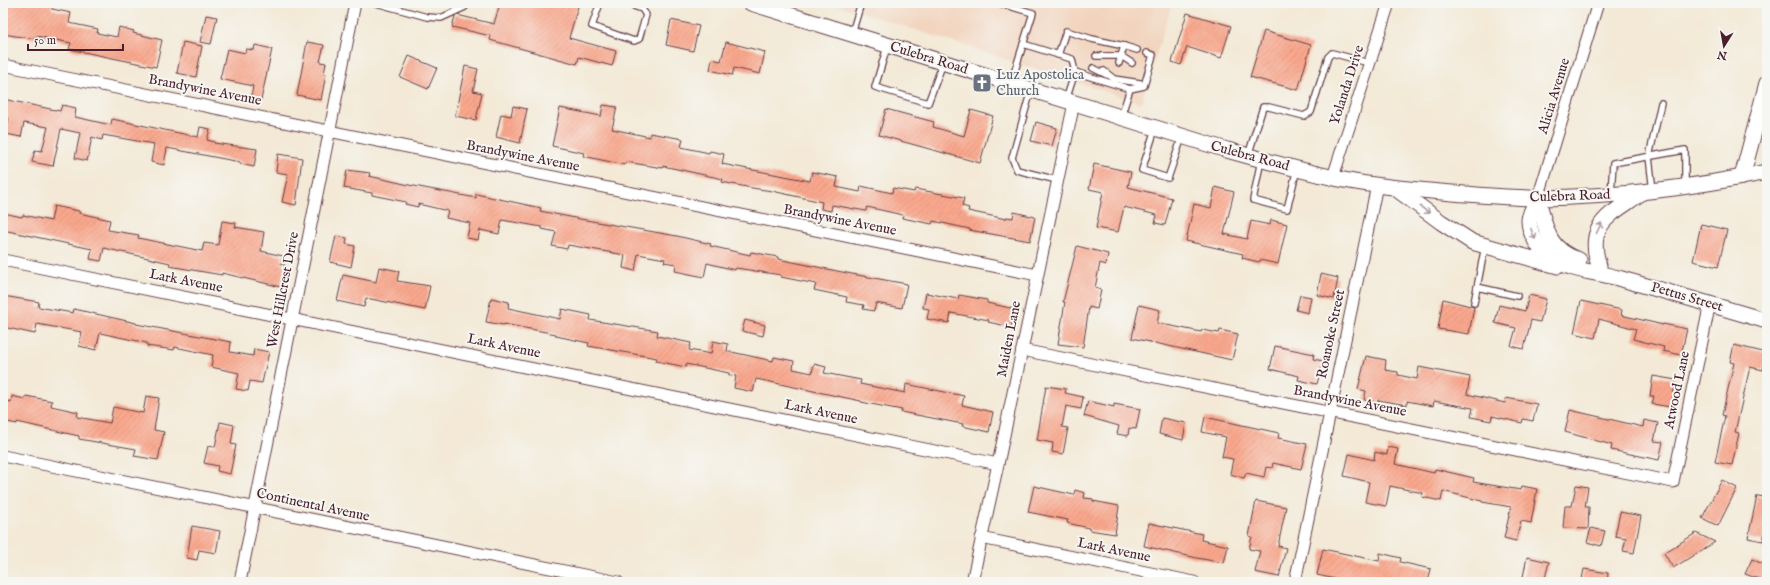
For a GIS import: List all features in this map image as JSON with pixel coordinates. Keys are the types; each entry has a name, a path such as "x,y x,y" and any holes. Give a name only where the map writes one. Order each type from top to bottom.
{"main road":[{"name":"Culebra Road","path":"751,3 1255,158 1333,177 1377,185 1490,196 1538,198 1647,192 1767,172"},
{"path":"1742,177 1767,83"},
{"path":"1394,187 1472,242 1536,261 1579,271"},
{"path":"1603,270 1595,253 1595,239 1600,225 1647,192"},
{"name":"Pettus Street","path":"1538,198 1528,219 1532,234 1539,246 1551,258 1579,271 1603,270"},
{"name":"Pettus Street","path":"1538,198 1548,238 1558,250 1603,270 1767,321"}],"street":[{"name":"West Hillcrest Drive","path":"240,582 355,3"},
{"name":"Yolanda Drive","path":"1333,177 1389,3"},
{"name":"Alicia Avenue","path":"1538,198 1598,3"},
{"name":"Brandywine Avenue","path":"3,65 1037,275"},
{"name":"Maiden Lane","path":"972,582 1057,180 1070,101"},
{"name":"Roanoke Street","path":"1295,582 1377,185"},
{"name":"Lark Avenue","path":"3,260 293,318 998,464"},
{"name":"Atwood Lane","path":"1673,482 1710,303"},
{"name":"Brandywine Avenue","path":"1022,350 1673,482"},
{"name":"Continental Avenue","path":"3,456 618,582"},
{"name":"Lark Avenue","path":"981,538 1194,582"}],"lane":[{"path":"376,3 427,17 441,18 465,7 466,3"},
{"path":"600,3 592,26 634,42 639,39 646,15 642,9 625,3"},
{"path":"852,34 861,3"},
{"path":"999,3 1033,13 1011,83"},
{"path":"1058,55 1066,31 1137,50"},
{"path":"1023,44 1072,59 1075,72 1070,101"},
{"path":"888,45 874,87 928,103 943,62"},
{"path":"1119,63 1124,46"},
{"path":"1093,68 1130,89 1144,86 1153,55 1148,53"},
{"path":"1297,169 1287,209 1252,200 1255,158 1263,107 1268,106 1304,116 1311,112 1328,57 1332,53 1369,63"},
{"path":"1096,56 1121,56 1131,65"},
{"path":"1108,59 1121,56"},
{"path":"1104,71 1114,79 1127,78"},
{"path":"1075,72 1140,83"},
{"path":"1121,118 1130,89"},
{"path":"1031,90 1012,158 1017,170 1057,180"},
{"path":"1647,192 1649,157 1661,103"},
{"path":"1156,128 1142,170 1148,172 1168,178 1182,136"},
{"path":"1611,195 1613,163 1685,150 1685,186"},
{"path":"1474,303 1485,246"},
{"path":"1477,287 1517,296"}],"shaded area":[{"path":"832,3 1172,3 1141,103"}],"building":[{"path":"3,3 53,3 52,9 71,13 69,23 98,29 97,33 117,37 119,27 134,31 133,33 162,40 156,67 69,49 71,43 36,36 35,39 3,34"},
{"path":"500,3 579,3 569,38 616,51 612,66 579,57 577,64 490,40 491,36 452,27 455,16 457,15 494,24"},
{"path":"1187,13 1231,26 1221,58 1187,47 1181,65 1172,62"},
{"path":"206,15 217,17 211,44 200,42"},
{"path":"671,20 699,26 693,51 666,45"},
{"path":"1264,31 1311,45 1298,90 1250,77"},
{"path":"183,42 202,46 196,77 177,73"},
{"path":"307,42 324,45 320,62 326,63 324,74 326,74 321,100 297,95"},
{"path":"726,42 765,52 760,74 734,68 732,75 710,70 712,59 721,61"},
{"path":"255,45 272,49 261,100 251,98 253,86 220,79 227,49 245,53 246,49 254,50"},
{"path":"409,56 437,68 428,89 400,77"},
{"path":"465,66 478,69 473,91 482,93 476,120 455,116"},
{"path":"3,99 60,111 62,105 76,108 75,117 111,125 112,119 198,137 200,127 210,129 207,140 215,142 214,143 257,149 254,167 240,164 240,162 167,148 164,165 151,162 154,144 103,135 102,140 92,137 87,161 75,158 80,133 61,129 53,166 32,162 35,150 42,151 48,127 24,123 21,137 6,134 9,118 3,117"},
{"path":"603,105 617,107 612,129 650,137 650,133 683,139 681,147 709,153 710,151 724,154 722,164 810,181 812,172 838,177 836,187 860,192 861,186 892,193 893,188 914,192 915,189 964,198 962,206 969,208 968,211 1006,219 1006,217 1013,218 1014,212 1035,217 1030,241 969,230 970,229 933,221 932,224 902,218 903,215 867,207 866,211 832,205 831,211 821,209 822,202 722,182 723,179 663,166 663,168 626,162 625,165 583,156 584,153 552,146 560,108 601,116"},
{"path":"513,106 527,109 520,143 496,137 501,114 511,116"},
{"path":"886,109 934,122 933,127 964,136 971,110 993,116 980,163 879,135"},
{"path":"1036,122 1057,128 1052,146 1031,141"},
{"path":"278,154 302,158 296,205 282,202 288,174 276,172"},
{"path":"1094,164 1131,172 1128,187 1172,198 1165,225 1155,223 1157,215 1124,207 1118,232 1096,228 1103,192 1089,189"},
{"path":"347,170 370,173 369,176 409,185 476,198 476,194 541,208 540,211 677,236 711,244 710,246 750,255 751,252 778,257 778,259 907,284 902,308 876,303 874,311 863,309 864,305 846,302 847,297 814,290 816,284 781,277 781,275 736,268 735,270 707,263 704,277 675,271 676,264 664,262 665,259 638,254 635,271 623,268 625,255 568,245 567,249 552,246 556,232 542,229 542,227 502,220 499,234 480,230 478,240 467,238 470,223 446,218 448,211 418,204 418,207 405,204 406,202 372,195 372,193 344,188"},
{"path":"1215,187 1234,192 1224,234 1247,239 1251,221 1270,225 1271,220 1287,224 1278,264 1242,258 1243,254 1186,241 1194,204 1211,208"},
{"path":"54,206 79,211 79,213 110,220 108,230 139,235 138,238 202,251 204,243 218,245 222,221 236,223 235,227 264,232 261,251 283,256 281,264 285,265 281,287 222,273 222,275 169,266 170,263 104,248 101,261 90,259 92,249 3,230 3,213 22,217 23,215 51,221"},
{"path":"1701,224 1727,230 1718,267 1693,261"},
{"path":"336,236 347,238 346,244 355,246 351,267 330,262"},
{"path":"1077,246 1108,254 1106,265 1100,263 1095,288 1101,290 1097,309 1089,307 1083,347 1058,344 1065,302 1063,302"},
{"path":"379,267 399,271 397,281 430,286 425,310 366,298 364,307 337,301 343,275 376,282"},
{"path":"1321,274 1338,278 1334,299 1317,295"},
{"path":"926,293 958,299 959,295 987,300 987,303 1015,309 1011,327 988,322 989,320 951,313 949,323 927,319 929,309 923,308"},
{"path":"1300,295 1311,297 1308,313 1296,310"},
{"path":"1529,295 1546,299 1540,322 1531,320 1524,349 1511,346 1516,328 1495,323 1499,305 1525,311"},
{"path":"3,296 39,302 38,307 73,313 74,309 136,324 231,342 230,352 253,356 254,349 269,352 262,383 250,381 248,391 236,389 239,373 211,367 213,355 175,347 174,350 147,346 147,343 100,333 96,350 79,346 82,332 37,324 35,334 3,327"},
{"path":"491,298 509,302 508,308 560,319 562,309 591,315 590,320 658,331 657,336 691,343 689,350 711,354 713,341 728,344 727,351 773,361 774,357 794,361 793,369 812,373 814,364 826,367 824,373 861,380 860,384 905,393 906,384 964,396 962,405 993,412 989,432 962,426 963,424 901,412 902,410 756,379 753,392 734,388 736,376 729,375 729,373 686,364 686,367 656,361 657,358 588,346 589,343 556,336 556,334 486,322"},
{"path":"1443,299 1474,307 1469,334 1438,329"},
{"path":"1581,301 1622,310 1621,315 1687,329 1681,355 1663,351 1664,347 1633,339 1636,329 1599,319 1595,338 1574,333"},
{"path":"1139,305 1160,310 1157,323 1201,332 1202,330 1219,333 1220,330 1238,334 1232,360 1132,338"},
{"path":"745,320 765,325 763,336 742,331"},
{"path":"1734,345 1767,353 1763,370 1750,367 1735,432 1739,433 1732,465 1715,462 1725,416 1722,415 1734,363 1730,362"},
{"path":"1275,346 1314,354 1313,359 1323,361 1317,384 1298,380 1299,376 1270,369"},
{"path":"1366,356 1386,360 1385,370 1398,372 1398,375 1417,379 1419,367 1470,377 1467,394 1505,403 1506,398 1537,404 1533,421 1523,419 1522,423 1492,416 1491,421 1471,417 1473,408 1434,401 1433,406 1407,401 1407,405 1378,400 1378,403 1364,400 1366,391 1358,389"},
{"path":"1653,376 1676,380 1671,407 1652,404 1654,396 1650,396"},
{"path":"1046,386 1066,389 1065,393 1083,397 1081,409 1066,406 1062,427 1068,428 1063,454 1052,452 1053,443 1037,440"},
{"path":"12,396 25,399 26,396 52,401 51,406 78,412 77,417 110,423 113,407 143,413 146,396 159,398 154,430 164,432 158,460 134,456 136,449 79,439 79,436 17,422 17,424 3,421 3,400 11,402"},
{"path":"1088,401 1114,407 1114,404 1140,409 1136,429 1129,428 1128,436 1117,434 1119,426 1084,416"},
{"path":"1570,410 1643,427 1644,420 1658,423 1654,441 1663,442 1659,460 1611,450 1612,445 1565,432"},
{"path":"1205,417 1279,433 1278,438 1307,444 1301,469 1273,463 1272,468 1266,467 1264,477 1246,473 1244,478 1230,474 1233,459 1222,457 1226,437 1202,432"},
{"path":"1162,418 1186,423 1183,440 1159,434"},
{"path":"220,422 234,425 231,444 236,445 230,474 217,471 218,466 204,463 208,446 215,447"},
{"path":"1388,447 1398,449 1395,464 1434,473 1435,469 1474,478 1473,482 1521,490 1522,486 1537,489 1531,523 1521,521 1516,541 1504,538 1511,507 1482,502 1443,491 1441,501 1422,497 1423,493 1390,486 1386,506 1365,502 1369,482 1344,476 1349,454 1374,460 1375,452 1387,455"},
{"path":"1722,480 1737,488 1718,526 1702,518"},
{"path":"1576,485 1588,487 1585,507 1589,507 1588,529 1563,528 1565,506 1572,506"},
{"path":"1034,486 1074,495 1075,490 1085,493 1084,498 1119,506 1115,534 1089,530 1089,528 1067,523 1068,520 1028,512"},
{"path":"1757,496 1767,497 1767,522 1763,541 1748,538"},
{"path":"1256,501 1286,507 1278,546 1286,548 1279,577 1255,572 1260,551 1249,549 1252,537 1249,536"},
{"path":"1620,512 1641,516 1634,553 1623,551 1626,538 1615,536"},
{"path":"1149,523 1202,534 1201,540 1228,546 1224,563 1144,546"},
{"path":"192,526 220,531 216,553 199,550 197,560 187,558"},
{"path":"1591,528 1605,531 1601,546 1587,542"},
{"path":"1696,533 1715,542 1673,568 1664,553"},
{"path":"1323,549 1379,561 1380,553 1401,558 1400,562 1431,569 1428,582 1349,582 1317,575"},
{"path":"1527,557 1549,562 1544,582 1522,582"},
{"path":"1752,559 1767,566 1767,582 1745,574"},
{"path":"1584,569 1608,573 1607,582 1582,579"}],"place":[{"name":"Luz Apostolica Church","path":"982,83"}]}
